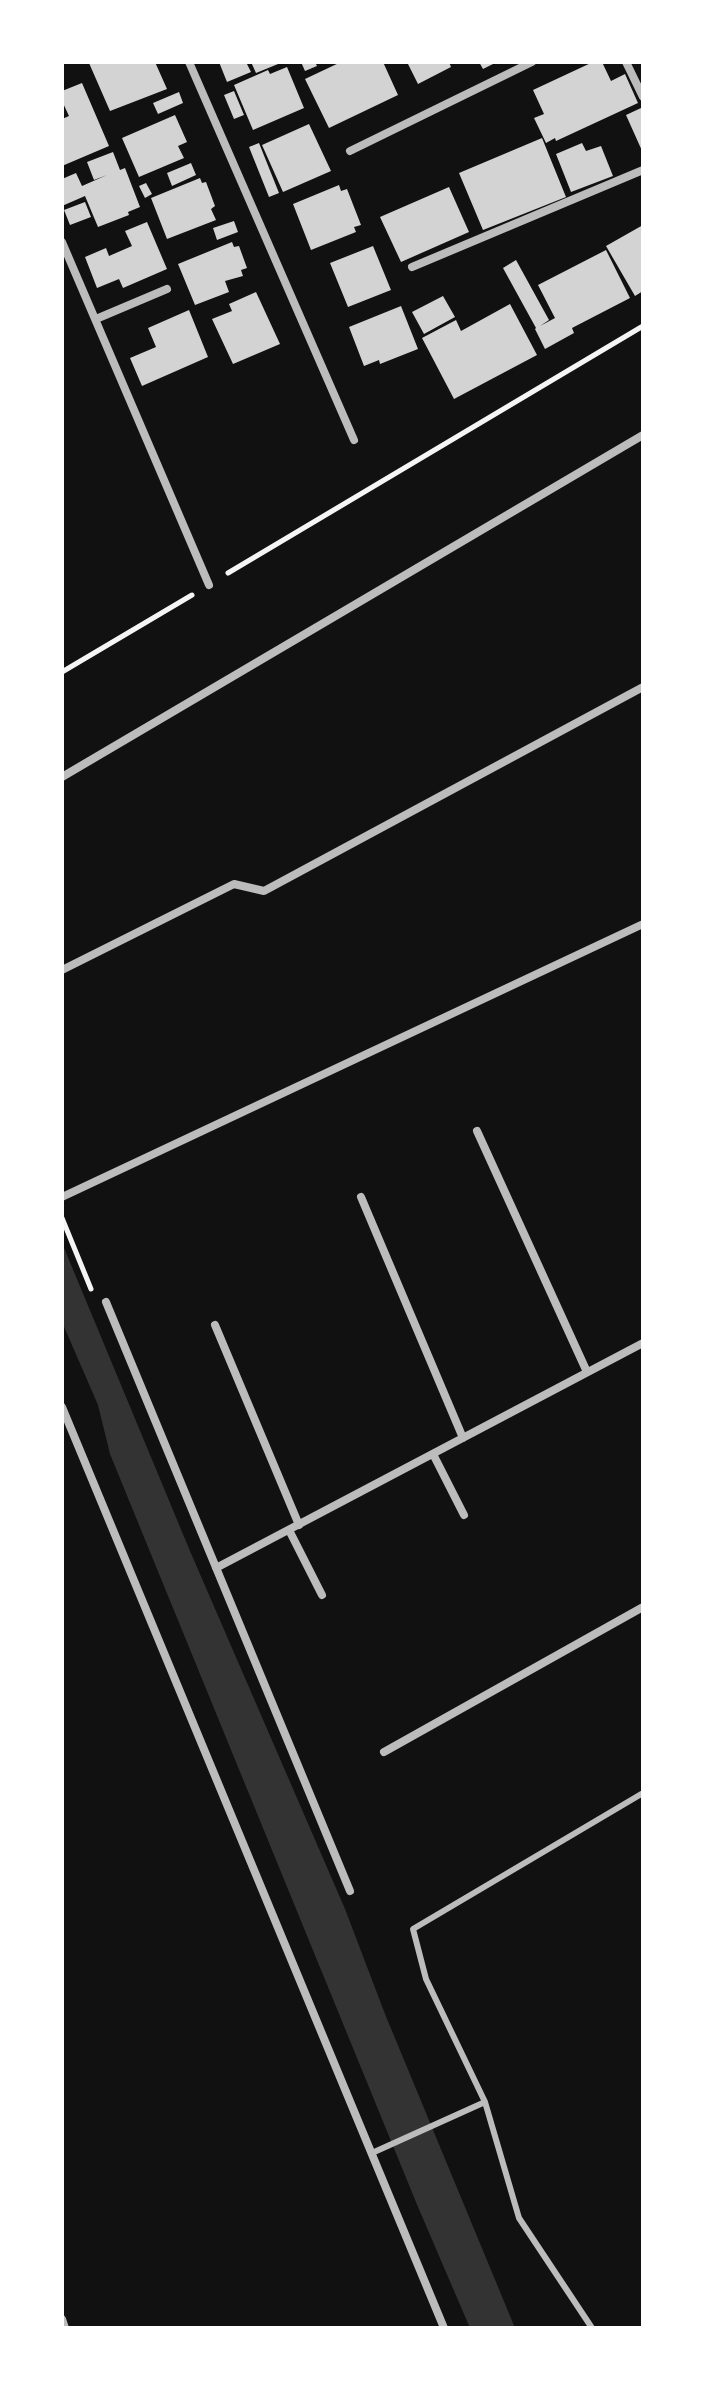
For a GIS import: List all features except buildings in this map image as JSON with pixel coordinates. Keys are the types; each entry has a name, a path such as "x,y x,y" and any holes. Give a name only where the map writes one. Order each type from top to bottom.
{"street":[{"path":"189,62 354,440"},
{"path":"350,151 532,62"},
{"path":"626,62 643,97"},
{"path":"412,267 643,170"},
{"path":"62,242 209,585"},
{"path":"96,319 167,289"},
{"path":"62,777 643,435"},
{"path":"62,970 234,884 264,891 643,687"},
{"path":"62,1197 643,924"},
{"path":"477,1131 587,1372"},
{"path":"361,1197 463,1438"},
{"path":"106,1302 350,1891"},
{"path":"215,1325 299,1525"},
{"path":"216,1568 643,1343"},
{"path":"62,1407 444,2328"},
{"path":"433,1454 464,1515"},
{"path":"289,1530 322,1595"},
{"path":"384,1752 643,1607"},
{"path":"62,2319 65,2328"}],"lane":[{"path":"592,2328 519,2218 485,2102 426,1979 413,1929 643,1793"},
{"path":"372,2153 485,2102"}],"path":[{"path":"62,672 643,326"},
{"path":"62,1218 95,1297 106,1302"}],"shaded area":[{"path":"62,1243 190,1551 345,1909 385,2014 515,2328 470,2328 418,2207 110,1454 98,1405 62,1322"}]}
